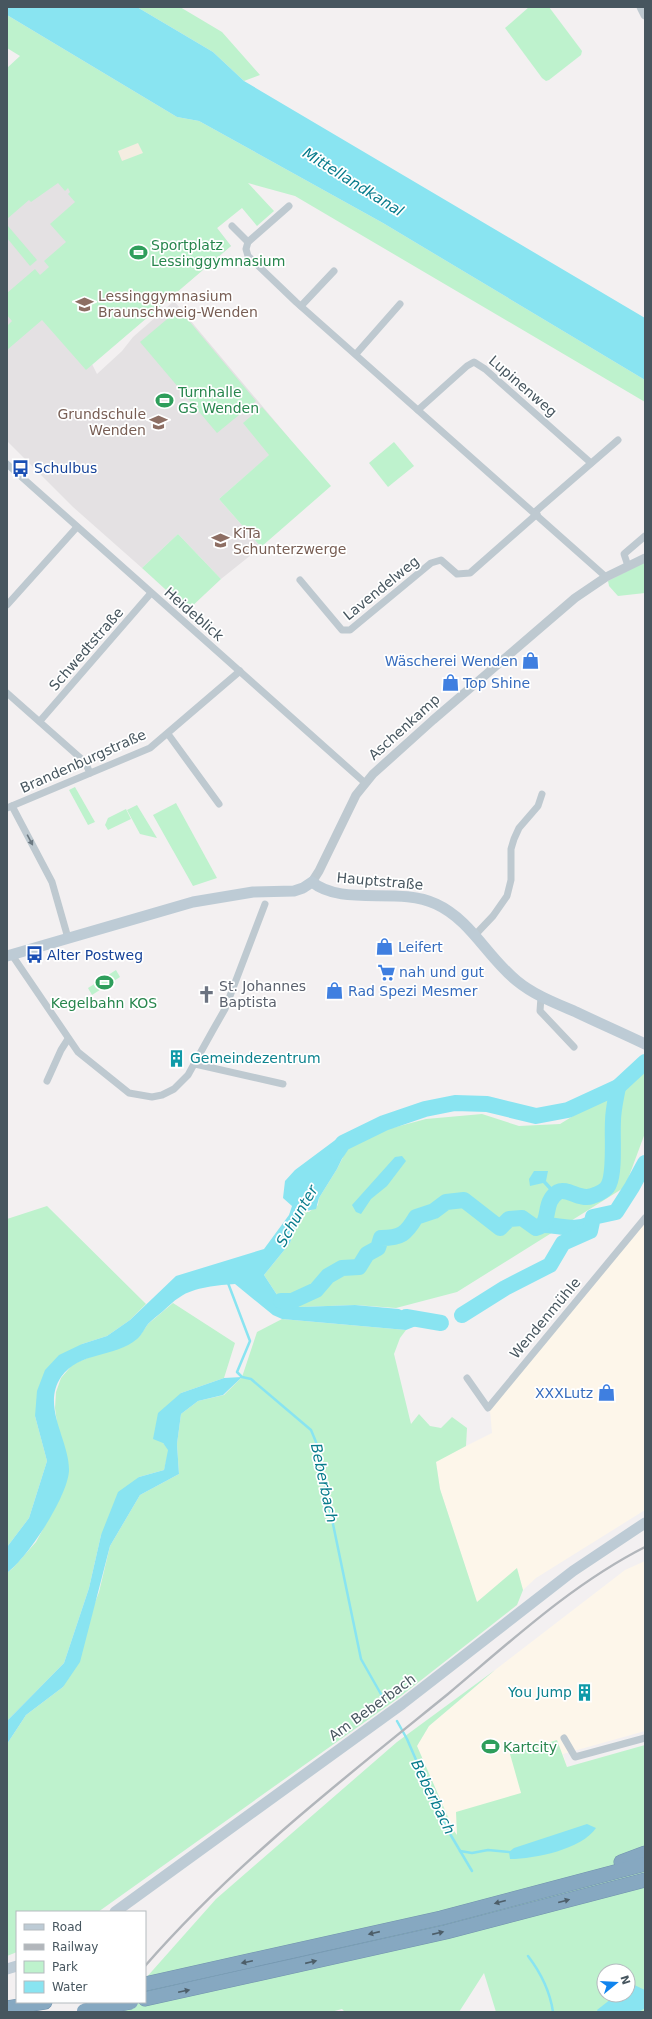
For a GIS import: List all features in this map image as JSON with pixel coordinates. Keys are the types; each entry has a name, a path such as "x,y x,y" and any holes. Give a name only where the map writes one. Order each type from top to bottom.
{"highway":[{"path":"538,1892 645,1853"},
{"path":"146,1984 441,1918 645,1864"},
{"path":"146,1999 446,1932 645,1880"},
{"path":"7,2008 39,2003"},
{"path":"82,2012 126,2003"}],"main road":[{"name":"Hauptstraße","path":"312,882 324,890 338,894 404,896 427,901 453,914 475,935 510,975 541,997 645,1044"},
{"path":"10,955 193,902 240,893 294,891 303,888 312,882"},
{"name":"Am Beberbach","path":"117,1911 402,1704 573,1571 645,1523"}],"street":[{"path":"641,7 645,15"},
{"path":"288,206 248,242 246,249 248,256 301,306 536,513 606,577"},
{"path":"232,226 248,242"},
{"path":"301,306 334,271"},
{"path":"356,354 400,304"},
{"name":"Lupinenweg","path":"418,410 467,366 474,362 485,369 591,463"},
{"path":"536,513 618,440"},
{"name":"Heideblick","path":"7,464 364,782"},
{"name":"Lavendelweg","path":"300,580 338,625 346,631 355,628 431,563 441,560 457,574 470,573 536,513"},
{"path":"7,605 77,527"},
{"path":"628,566 624,554 645,536"},
{"name":"Aschenkamp","path":"312,882 320,871 356,794 364,782 421,730 575,598 606,577 645,558"},
{"name":"Schwedtstraße","path":"40,721 151,593"},
{"name":"Brandenburgstraße","path":"9,807 150,748 240,671"},
{"path":"7,693 85,762 90,774"},
{"path":"168,734 219,804"},
{"path":"475,935 484,927 507,896 510,880 511,849 514,839 519,828 538,806 542,794"},
{"path":"9,807 52,882 68,938"},
{"path":"10,955 78,1052 129,1093 141,1096 162,1095 174,1090 180,1084 194,1064 225,1009 266,904"},
{"path":"541,997 540,1011 574,1047"},
{"path":"47,1081 61,1050 68,1039"},
{"path":"194,1064 283,1084"},
{"name":"Wendenmühle","path":"467,1378 488,1408 645,1218"},
{"path":"564,1738 575,1757 645,1738"}],"shaded area":[{"path":"7,168 236,212 217,228 231,246 92,364 97,374 122,351 133,337 174,301 289,438 219,499 261,547 221,579 178,534 142,568 73,507 7,441"},
{"path":"645,1222 645,1510 536,1578 523,1590 517,1569 477,1603 440,1489 436,1461 492,1433 490,1410"},
{"path":"645,1561 645,1731 563,1754 567,1767 469,1846 454,1831 417,1746 429,1726 495,1670 625,1570"}],"green space":[{"path":"137,7 180,7 222,32 260,75 244,81 213,52"},
{"path":"529,7 549,7 582,51 581,55 546,81 542,78 505,28"},
{"path":"7,15 177,117 199,121 383,223 645,380 645,402 295,196 248,183 274,211 257,226 242,208 217,228 231,246 86,370 42,320 7,350 7,326 12,321 7,315 7,293 35,269 40,275 49,267 44,261 66,242 50,224 75,202 68,194 70,192 68,188 65,191 58,183 31,202 29,200 7,219 7,68 20,56 7,48"},
{"path":"8,226 37,260 30,266 7,238"},
{"path":"179,309 256,401 217,433 140,342"},
{"path":"262,407 331,486 261,547 219,499 269,455 243,423"},
{"path":"394,442 414,466 388,487 369,463"},
{"path":"178,534 221,579 188,610 142,568"},
{"path":"645,562 645,593 618,596 609,586 608,581"},
{"path":"75,787 95,822 88,825 69,790"},
{"path":"176,803 217,878 193,886 153,815"},
{"path":"137,805 157,838 140,834 127,810"},
{"path":"126,809 131,819 108,830 105,825 108,818"},
{"name":"Kegelbahn KOS","path":"116,970 120,977 92,995 88,988"},
{"path":"645,1072 645,1133 625,1187 457,1292 396,1308 355,1305 300,1307 281,1301 264,1275 290,1243 302,1212 309,1212 318,1205 319,1198 337,1169 352,1139 342,1135 392,1128 426,1119 482,1114 519,1126 560,1124"},
{"path":"47,1206 146,1304 130,1320 107,1336 82,1344 35,1416 47,1461 29,1518 7,1547 7,1219"},
{"path":"173,1303 235,1343 224,1378 181,1393 163,1443 169,1450 164,1470 139,1477 101,1535 89,1588 64,1663 7,1721 7,1573 36,1542 62,1494 65,1453 58,1430 55,1408 56,1392 61,1378 73,1364 139,1337 148,1324"},
{"path":"282,1319 406,1330 400,1338 394,1354 411,1424 419,1414 430,1426 441,1428 452,1417 467,1428 466,1446 436,1462 440,1489 477,1602 517,1568 523,1590 517,1605 397,1699 99,1911 16,1911 16,1952 7,1956 7,1744 26,1715 63,1687 99,1592 110,1546 140,1495 179,1474 177,1444 181,1414 198,1401 224,1395 242,1377 257,1332"},
{"path":"495,1670 429,1726 417,1746 457,1835 456,1812 521,1793 510,1754 557,1740 567,1767 645,1745 645,2012 496,2012 484,1973 459,2012 345,2012 342,2009 331,2012 113,2012 122,2003 146,2003 146,1978 216,1899 397,1742"}],"sand":[{"path":"138,143 143,153 122,161 118,151"}],"water":[{"name":"Mittellandkanal","path":"7,7 137,7 213,52 244,81 645,318 645,380 383,223 199,121 177,117 7,15"},
{"path":"342,1135 352,1138 337,1169 319,1198 316,1209 301,1212 290,1243 264,1275 281,1301 300,1307 355,1305 399,1309 426,1322 406,1330 282,1319 273,1315 235,1284 199,1289 180,1297 150,1322 142,1334 128,1345 77,1363 61,1377 56,1388 54,1400 55,1412 68,1460 69,1471 67,1482 54,1511 45,1526 25,1554 7,1573 7,1547 29,1518 47,1461 35,1416 37,1391 45,1370 59,1355 82,1344 107,1336 130,1320 176,1276 264,1249 289,1215 292,1206 283,1198 285,1181 295,1170"},
{"path":"402,1156 406,1161 387,1186 371,1199 361,1214 356,1212 352,1205 395,1157"},
{"path":"534,1171 548,1171 546,1181 557,1193 554,1195 543,1183 530,1186 529,1179"},
{"path":"242,1377 223,1395 198,1401 181,1414 177,1444 179,1474 140,1495 110,1546 80,1662 63,1687 26,1715 7,1744 7,1721 64,1663 89,1588 101,1535 118,1492 139,1477 164,1470 168,1450 163,1443 153,1439 158,1413 181,1393 224,1378"},
{"path":"587,1824 596,1828 580,1842 569,1847 545,1855 510,1859 509,1852 514,1848"},
{"path":"636,1986 645,1990 645,2008 639,2012 598,2012 597,2010 606,2003 636,2003"}],"waterway":[{"name":"Schunter","path":"337,1152 343,1143 384,1123 425,1109 455,1103 487,1104 536,1116 568,1110 618,1087 645,1062"},
{"path":"281,1301 292,1301 316,1290 328,1276 342,1268 359,1267 367,1254 378,1248 381,1238 394,1237 402,1234 416,1217 434,1211 446,1202 464,1200 500,1228 509,1219 522,1218 536,1228 541,1226 544,1222 550,1202 558,1192 565,1191 583,1197 602,1192 609,1184 611,1178 613,1154 613,1117 618,1087"},
{"path":"462,1315 505,1288 550,1265 563,1243 590,1231 593,1217 616,1212 645,1163"},
{"path":"543,1225 579,1228 590,1224"},
{"name":"Beberbach","path":"228,1283 250,1341 237,1372 242,1377 251,1379 311,1430 316,1442 361,1659 386,1703"},
{"path":"406,1317 441,1323"},
{"name":"Beberbach","path":"397,1721 407,1739 443,1822 472,1871"},
{"path":"460,1851 472,1853 488,1850 509,1852"},
{"name":"Beberbach","path":"528,1956 544,1982 550,1997 553,2012"}],"railway":[{"path":"146,1965 215,1892 252,1857 329,1791 542,1615 592,1578 645,1547"},
{"path":"105,2012 112,2003"}],"place":[{"name":"Sportplatz Lessinggymnasium","path":"138,253"},
{"name":"Lessinggymnasium Braunschweig-Wenden","path":"85,304"},
{"name":"Turnhalle GS Wenden","path":"165,400"},
{"name":"Grundschule Wenden","path":"159,422"},
{"name":"Schulbus","path":"21,468"},
{"name":"KiTa Schunterzwerge","path":"220,541"},
{"name":"Wäscherei Wenden","path":"531,661"},
{"name":"Top Shine","path":"450,683"},
{"name":"Leifert","path":"385,947"},
{"name":"Alter Postweg","path":"34,955"},
{"name":"nah und gut","path":"386,972"},
{"name":"Kegelbahn KOS","path":"104,983"},
{"name":"Rad Spezi Mesmer","path":"335,991"},
{"name":"St. Johannes Baptista","path":"206,994"},
{"name":"Gemeindezentrum","path":"177,1058"},
{"name":"XXXLutz","path":"606,1393"},
{"name":"You Jump","path":"585,1692"},
{"name":"Kartcity","path":"490,1747"}]}
